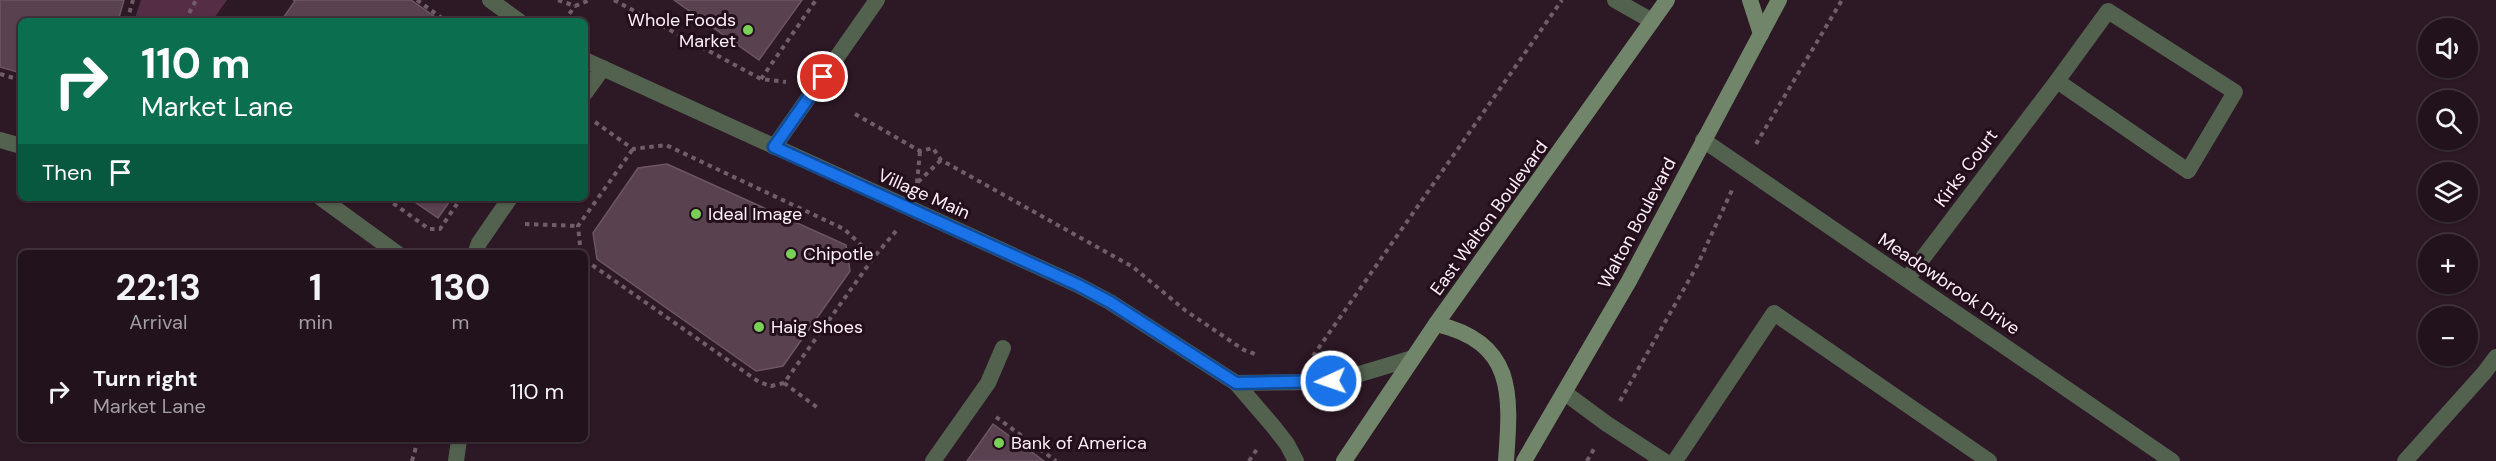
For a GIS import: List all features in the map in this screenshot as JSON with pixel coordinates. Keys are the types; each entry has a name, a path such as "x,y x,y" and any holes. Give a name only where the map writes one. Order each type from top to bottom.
{"main road":[{"name":"East Walton Boulevard","path":"1344,461 1413,358 1667,0"},
{"path":"1749,0 1761,34"},
{"name":"Walton Boulevard","path":"1524,461 1629,281 1779,0"},
{"path":"1437,324 1476,339 1493,355 1501,368 1510,411 1506,461"}],"street":[{"path":"490,0 515,18"},
{"path":"774,147 878,0"},
{"path":"1615,0 1652,21"},
{"name":"Kirks Court","path":"1907,279 2108,11 2235,92 2188,171 2057,81"},
{"name":"Village Main","path":"588,61 1078,285 1110,302 1236,383 1287,444 1296,461"},
{"path":"588,89 603,68"},
{"path":"0,140 18,145"},
{"name":"Meadowbrook Drive","path":"1703,140 2172,461"},
{"path":"325,201 392,250"},
{"path":"476,250 508,201"},
{"path":"1675,461 1774,313 1989,461"},
{"path":"933,461 988,383 1003,348"},
{"path":"2405,461 2496,357"},
{"path":"1236,383 1343,379 1413,358"},
{"path":"1565,393 1664,461"},
{"path":"456,461 459,442"}],"path":[{"path":"128,18 133,0"},
{"path":"187,18 196,0"},
{"path":"417,0 442,18"},
{"path":"558,0 575,6"},
{"path":"566,18 575,6 590,0"},
{"path":"614,0 761,79 787,82"},
{"path":"761,79 816,0"},
{"path":"1300,382 1313,356 1562,0"},
{"path":"1587,461 1697,266 1743,166 1842,0"},
{"path":"0,74 18,79"},
{"path":"855,114 920,151 933,148 941,160 1133,267 1186,311 1234,344 1265,357"},
{"path":"595,122 633,149 666,145 844,229 874,257"},
{"path":"581,250 578,226 633,149"},
{"path":"920,151 917,183 941,160"},
{"path":"390,201 429,229 440,229 459,201"},
{"path":"525,224 578,226"},
{"path":"588,262 759,382 771,386 784,383 874,257 896,231"},
{"path":"1306,358 1313,356"},
{"path":"784,383 818,408"},
{"path":"990,413 1056,461"},
{"path":"1249,461 1273,426"},
{"path":"412,461 417,442"}],"shaded area":[{"path":"141,0 227,0 214,18 135,18"}],"building":[{"path":"0,0 124,0 119,18 18,18 18,72 0,67"},
{"path":"293,0 411,0 437,18 283,18 295,1"},
{"name":"Whole Foods Market","path":"674,0 802,0 759,60"},
{"path":"667,164 846,245 850,271 783,366 756,371 597,259 593,233 638,168"},
{"path":"413,201 450,201 438,218"},
{"name":"Bank of America","path":"993,424 1044,461 967,461"}],"place":[{"name":"Whole Foods Market","path":"748,30"},
{"name":"Ideal Image","path":"696,214"},
{"name":"Chipotle","path":"791,254"},
{"name":"Haig Shoes","path":"759,327"},
{"name":"Bank of America","path":"999,443"}],"route":[{"path":"823,77 774,147 1078,285 1110,302 1236,383 1331,381"}]}
